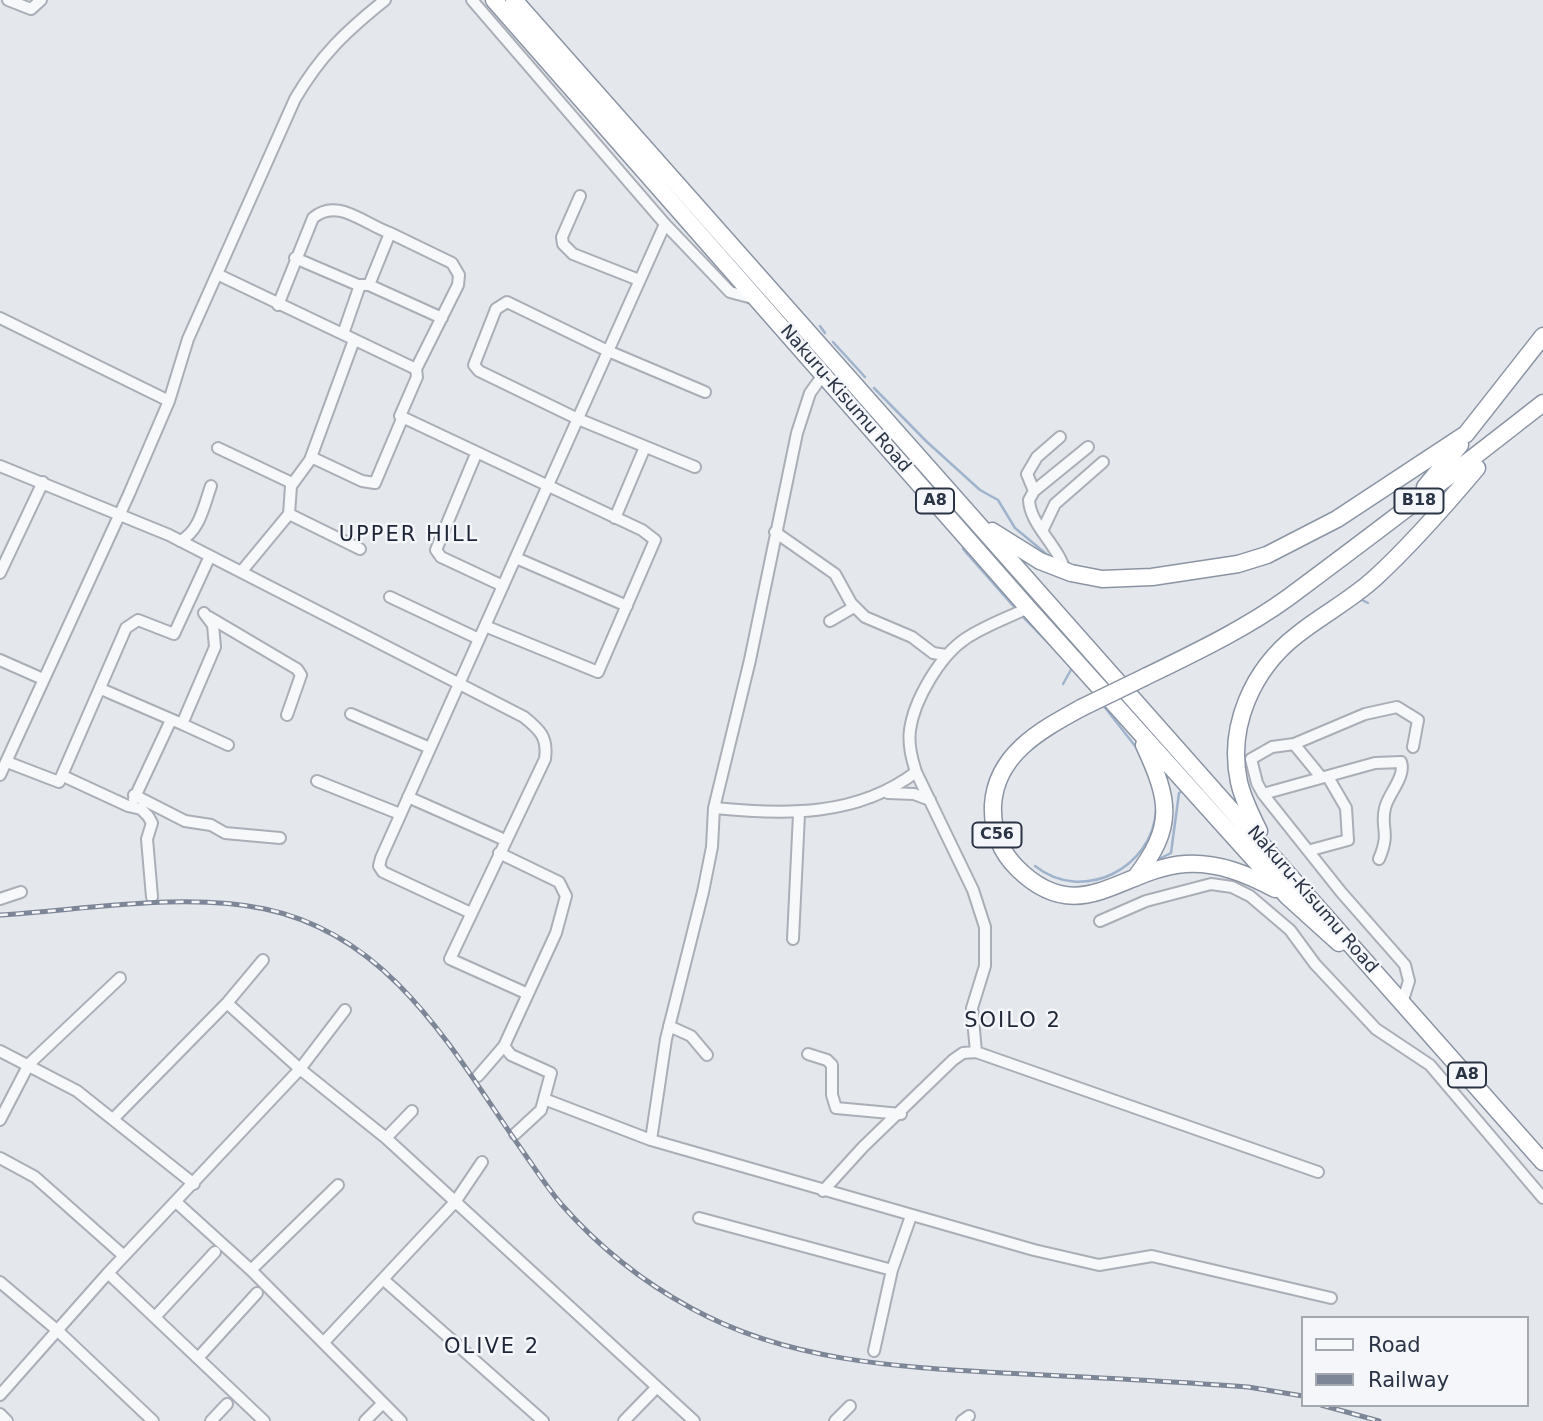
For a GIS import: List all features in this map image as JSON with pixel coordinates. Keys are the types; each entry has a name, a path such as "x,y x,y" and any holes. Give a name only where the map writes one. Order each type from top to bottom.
{"highway":[{"name":"Nakuru-Kisumu Road","path":"495,0 1136,728 1287,895 1390,990"},
{"name":"Nakuru-Kisumu Road","path":"514,0 1390,990"},
{"path":"1395,520 1443,468 1466,434 1543,336"},
{"name":"B18","path":"1291,595 1395,520 1543,403"},
{"name":"B18","path":"1081,708 1209,645 1376,545 1543,413"},
{"path":"966,509 1023,552 1065,571 1094,578 1135,579 1218,567 1267,555 1337,519 1466,434"},
{"path":"1266,849 1245,800 1237,772 1237,742 1249,693 1280,650 1376,578 1476,468"},
{"name":"C56","path":"1081,708 1032,736 1009,760 998,781 994,800 996,832 1011,861 1019,870 1035,882 1059,893 1090,895 1110,890 1135,878"},
{"path":"1135,878 1158,839 1165,808 1158,772 1136,728"},
{"path":"1135,878 1171,866 1211,865 1235,870 1287,895"},
{"name":"A8","path":"1390,990 1543,1162"}],"street":[{"path":"8,0 31,9 41,0"},
{"path":"0,775 169,401 188,339 219,275 295,99 315,64 343,35 385,0"},
{"path":"471,0 665,223 730,292 756,299"},
{"path":"564,109 580,97"},
{"path":"580,196 562,237 563,244 573,254 639,280"},
{"path":"278,304 313,218 322,210 338,209 457,268 458,285 416,369 417,377 400,414 402,419 375,483 362,481 311,457"},
{"path":"471,913 383,872 379,866 381,858 457,683 516,558 545,484 578,419 665,223"},
{"path":"343,334 390,233"},
{"path":"295,258 442,318"},
{"path":"219,275 416,369"},
{"path":"695,467 578,419 475,368 475,358 499,305 512,304 608,351 705,392"},
{"path":"0,318 169,401"},
{"path":"241,572 289,514 292,483 311,457 354,340"},
{"path":"651,1140 669,1026 704,892 712,847 714,808 750,660 775,532 804,408 823,375"},
{"path":"402,419 646,532 654,540 596,673 485,626"},
{"path":"1034,491 1027,474 1029,466 1060,438"},
{"path":"615,518 645,447"},
{"path":"1065,571 1061,556 1029,508 1034,491 1073,462 1088,447"},
{"path":"218,448 292,483"},
{"path":"476,453 436,550 441,556 503,586"},
{"path":"1073,462 1086,477"},
{"path":"1043,529 1055,504 1103,462"},
{"path":"0,467 120,513 180,541 524,717 540,729 546,741 545,759 450,960 528,994"},
{"path":"0,573 43,482"},
{"path":"180,541 192,531 205,509 211,486"},
{"path":"289,514 360,549"},
{"path":"775,532 835,574 854,607 865,617 912,637 933,653 946,655"},
{"path":"7,762 57,783 63,776 130,624 138,620 174,634 210,556"},
{"path":"516,558 627,606"},
{"path":"390,597 479,639"},
{"path":"189,605 297,669 301,675 300,684 287,715"},
{"path":"830,621 854,607"},
{"path":"975,1052 972,1008 985,966 985,927 973,890 916,772 910,740 913,718 926,688 946,655 967,638 1028,608"},
{"path":"135,807 134,795 215,647 213,625 204,614"},
{"path":"0,660 43,679"},
{"path":"101,689 229,745"},
{"path":"1402,1003 1409,981 1405,965 1341,892 1311,850 1263,794 1252,768 1253,757 1272,747 1294,744 1365,713 1397,707 1418,720 1413,747"},
{"path":"351,714 430,748"},
{"path":"1294,744 1325,777 1346,808 1348,840 1311,850"},
{"path":"1263,794 1376,763 1403,763 1394,795 1385,808 1387,839 1379,859"},
{"path":"883,793 916,772"},
{"path":"63,776 145,811 152,824 147,839 152,897"},
{"path":"317,780 400,814"},
{"path":"719,787 735,810"},
{"path":"714,808 799,814 883,793 914,794 930,800"},
{"path":"134,795 185,821 211,825 225,834 280,838"},
{"path":"408,797 505,840"},
{"path":"793,939 799,814"},
{"path":"478,1076 504,1046 556,933 566,896 559,882 499,853"},
{"path":"1100,921 1146,901 1212,884 1232,887 1250,896 1277,917 1352,1005 1396,1044 1430,1065 1543,1198"},
{"path":"0,899 21,892"},
{"path":"114,1118 227,1003 263,960"},
{"path":"0,1119 29,1064 120,978"},
{"path":"227,1003 300,1069 386,1138 694,1421"},
{"path":"0,1395 108,1273 300,1069 345,1010"},
{"path":"669,1026 691,1036 707,1055"},
{"path":"504,1046 511,1055 551,1073 538,1113 514,1133"},
{"path":"0,1051 77,1091 194,1184"},
{"path":"823,1191 863,1147 901,1114 953,1060 963,1053 975,1052 1318,1172"},
{"path":"808,1054 827,1060 832,1065 832,1095 836,1108 901,1114"},
{"path":"1457,1097 1474,1082"},
{"path":"544,1099 651,1140 911,1216 1099,1265 1152,1256 1331,1298"},
{"path":"386,1138 412,1111"},
{"path":"0,1158 35,1177 124,1256"},
{"path":"324,1342 455,1202 482,1162"},
{"path":"251,1270 338,1185"},
{"path":"176,1202 251,1270 401,1421"},
{"path":"874,1351 892,1270 911,1216"},
{"path":"699,1219 892,1270"},
{"path":"155,1317 215,1252"},
{"path":"108,1273 264,1421"},
{"path":"384,1280 543,1421"},
{"path":"0,1282 58,1331 153,1421"},
{"path":"198,1358 257,1293"},
{"path":"624,1421 657,1388"},
{"path":"211,1421 227,1404"},
{"path":"365,1421 382,1404"},
{"path":"835,1421 850,1406"},
{"path":"0,1414 7,1421"}],"waterway":[{"path":"820,326 825,333"},
{"path":"833,342 865,377"},
{"path":"874,388 926,441 980,490 998,500 1015,528 1050,557"},
{"path":"963,549 1015,608"},
{"path":"1362,600 1368,603"},
{"path":"1023,617 1061,656"},
{"path":"1063,684 1072,668"},
{"path":"1103,705 1139,751"},
{"path":"1159,859 1171,853 1179,793 1183,791"},
{"path":"1035,866 1054,877 1074,881 1094,880 1112,874 1129,863 1143,849 1152,831 1156,810"}],"railway":[{"path":"0,915 167,902 234,904 265,909 310,923 350,945 385,972 417,1004 445,1039 552,1193 591,1235 639,1275 673,1298 728,1326 765,1340 883,1364 1248,1387 1302,1396"},
{"path":"1328,1407 1379,1421"}],"district":[{"name":"UPPER HILL","path":"409,536"},
{"name":"SOILO 2","path":"1013,1022"},
{"name":"OLIVE 2","path":"492,1348"}]}
